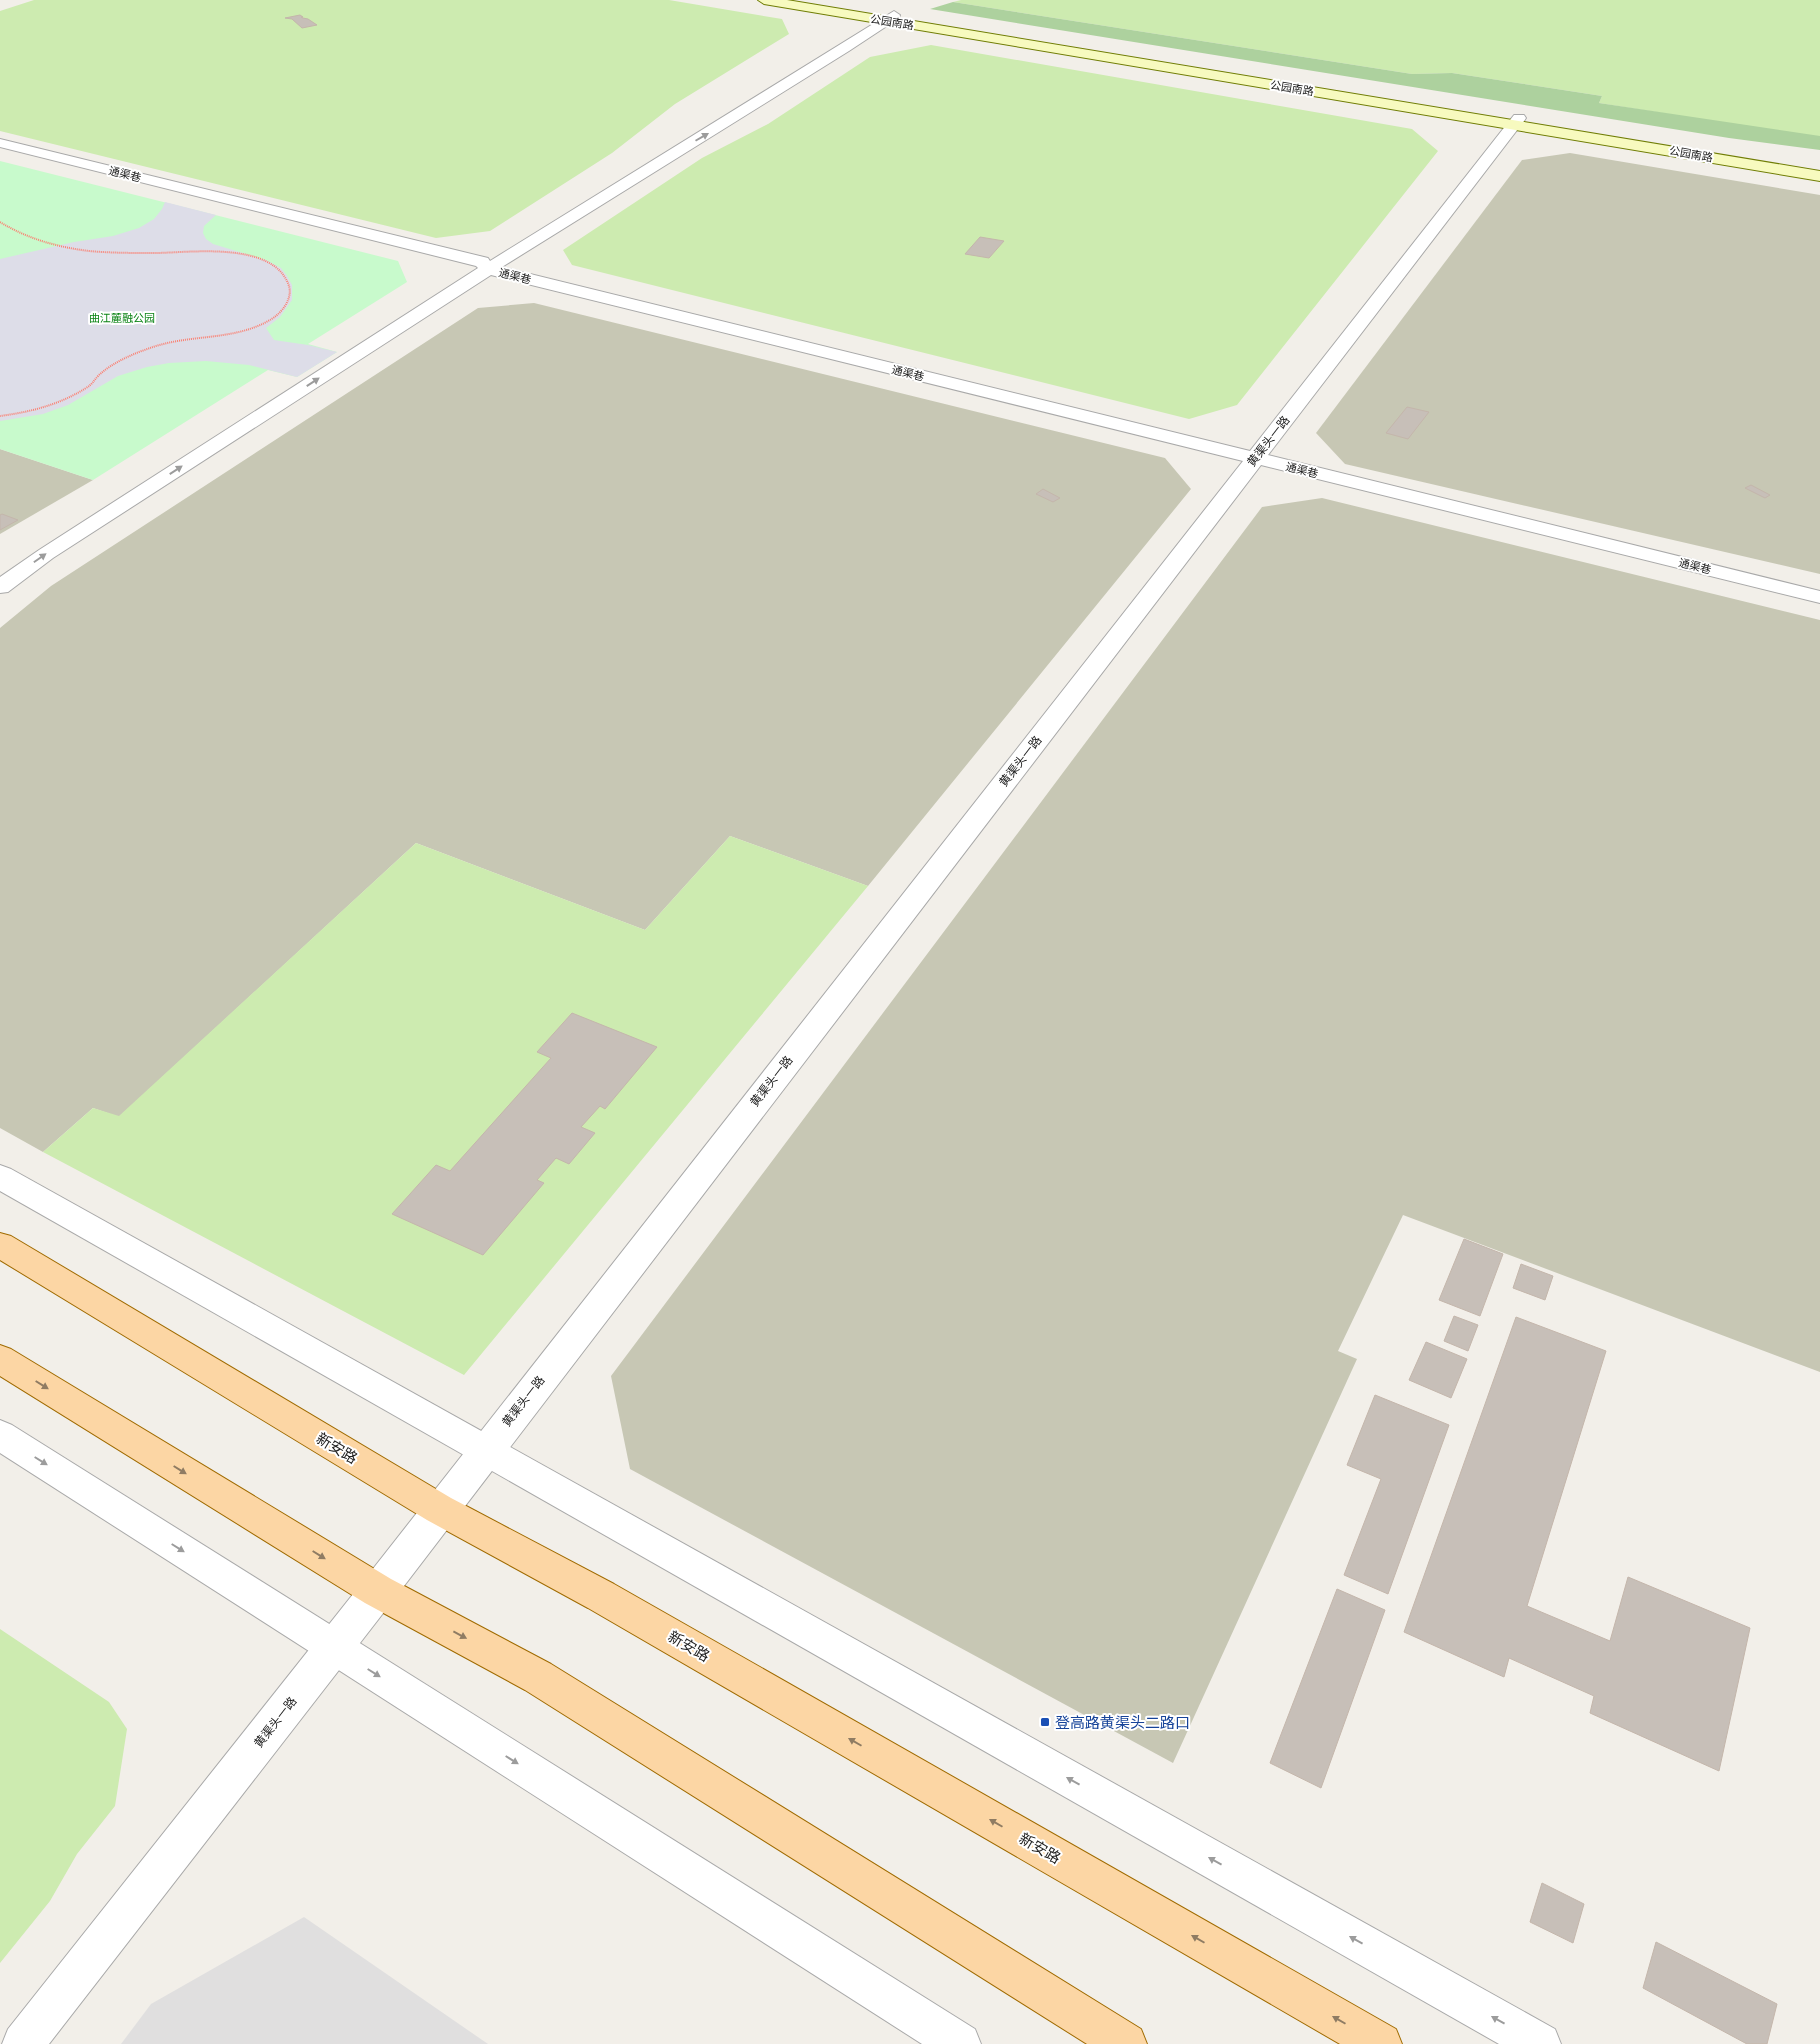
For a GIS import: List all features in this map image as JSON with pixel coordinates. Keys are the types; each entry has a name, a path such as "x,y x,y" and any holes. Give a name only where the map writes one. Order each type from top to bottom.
{"main road":[{"name":"公园南路","path":"764,0 879,16 1517,121 1820,176"},
{"name":"公园南路","path":"805,0 879,16"},
{"name":"公园南路","path":"1517,121 1820,165"},
{"name":"新安路","path":"0,1245 439,1510 610,1600 1381,2044"},
{"path":"0,1359 378,1591 538,1677 1126,2044"}],"street":[{"path":"814,48 879,16"},
{"path":"0,567 337,352 739,116 879,16"},
{"path":"0,587 54,548 485,266 782,68"},
{"name":"黄渠头一路","path":"23,2044 378,1591 485,1450 1517,121"},
{"name":"通渠巷","path":"0,143 485,266 1820,597"},
{"path":"0,1177 1540,2044"},
{"path":"0,1435 960,2044"}],"path":[{"path":"0,222 14,231 54,246 72,249 148,253 206,250 239,254 274,266 284,276 290,292 287,302 277,316 260,326 228,335 158,346 119,363 98,376 91,384 74,395 39,409 0,416"}],"shaded area":[{"path":"1570,153 1820,195 1820,574 1345,464 1316,433 1522,160"},
{"path":"165,202 216,215 204,226 203,233 206,239 213,244 266,260 281,268 292,285 292,300 280,317 266,328 274,340 337,352 297,377 249,365 206,361 169,363 147,367 118,376 68,405 43,414 0,421 0,259 74,242 113,236 139,228 154,219"},
{"path":"534,303 1165,458 1191,489 868,886 730,836 645,930 416,843 119,1117 93,1108 43,1152 0,1128 0,628 51,586 478,308"},
{"path":"0,449 93,480 0,534"},
{"path":"1322,498 1820,620 1820,1372 1403,1215 1338,1351 1357,1359 1173,1763 630,1469 611,1376 1262,507"},
{"path":"304,1917 488,2044 121,2044 151,2004"}],"green space":[{"path":"34,0 669,0 782,19 789,34 675,104 612,153 490,231 436,238 0,131 0,11"},
{"path":"961,0 1820,0 1820,138 1599,103 1602,96 1452,73 1412,74 953,2"},
{"path":"953,2 1412,74 1452,73 1602,96 1599,103 1820,136 1820,150 1729,138 930,9"},
{"path":"931,45 1412,129 1438,151 1237,405 1189,419 572,265 563,250 702,158 768,124 870,57"},
{"name":"曲江麓融公园","path":"0,161 398,261 407,282 308,344 337,352 297,377 268,370 93,480 0,449"},
{"path":"730,836 868,886 464,1375 43,1152 93,1108 119,1116 416,843 645,930"},
{"path":"0,1629 109,1702 127,1729 115,1806 77,1854 50,1901 0,1963"}],"building":[{"path":"300,15 317,25 302,28 292,19 285,18"},
{"path":"980,237 1004,241 989,258 965,254"},
{"path":"1407,407 1429,412 1408,439 1386,433"},
{"path":"1751,485 1770,495 1765,498 1745,488"},
{"path":"1043,489 1060,498 1053,502 1036,494"},
{"path":"0,515 18,520 0,530"},
{"path":"572,1013 657,1047 605,1109 600,1106 581,1127 595,1133 569,1164 556,1158 537,1180 544,1183 483,1255 392,1214 436,1165 450,1171 551,1058 537,1052"},
{"path":"1464,1239 1503,1254 1480,1316 1439,1300"},
{"path":"1521,1264 1553,1276 1545,1300 1513,1288"},
{"path":"1454,1316 1478,1325 1468,1351 1444,1341"},
{"path":"1516,1317 1606,1351 1527,1606 1610,1641 1628,1577 1750,1628 1719,1771 1590,1713 1594,1696 1509,1658 1504,1677 1404,1632"},
{"path":"1426,1342 1467,1359 1451,1398 1409,1380"},
{"path":"1375,1395 1449,1425 1388,1594 1344,1575 1381,1479 1347,1465"},
{"path":"1337,1589 1385,1610 1321,1788 1270,1763"},
{"path":"1542,1883 1584,1904 1573,1943 1530,1922"},
{"path":"1656,1942 1777,2004 1767,2044 1747,2044 1643,1988"}],"place":[{"name":"登高路黄渠头二路口","path":"1045,1722"}]}
